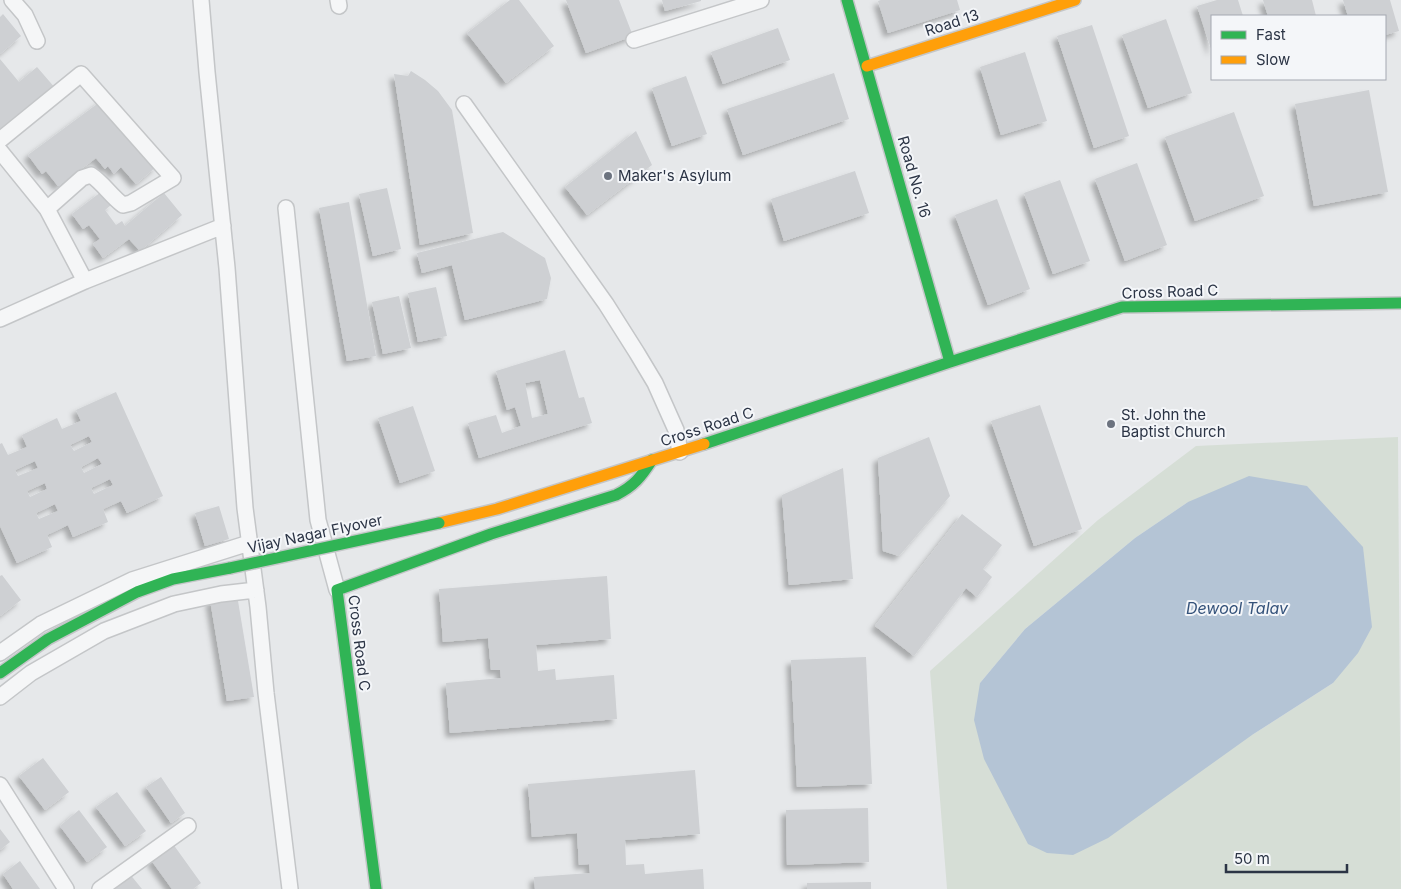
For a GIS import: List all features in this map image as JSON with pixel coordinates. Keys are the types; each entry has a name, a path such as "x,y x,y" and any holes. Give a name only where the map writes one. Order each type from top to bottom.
{"main road":[{"name":"Road No. 16","path":"847,0 950,362"},
{"name":"Road 13","path":"867,66 1075,0"},
{"name":"Cross Road C","path":"376,889 337,590 491,534 616,495 630,488 638,481 652,460 1122,306 1401,303"},
{"name":"Vijay Nagar Flyover","path":"0,673 48,639 137,592 173,580 496,509 652,460"}],"street":[{"path":"12,0 25,15 37,41"},
{"path":"201,0 223,226 245,508 290,889"},
{"path":"634,40 761,0"},
{"path":"0,140 81,74 173,178 131,203 123,205 116,200 99,180 91,175 82,178 48,209"},
{"path":"464,104 606,304 637,353 655,383 676,430 680,452"},
{"path":"0,151 48,209 85,281"},
{"path":"286,208 318,520 337,590"},
{"path":"0,319 85,281 223,226"},
{"path":"0,653 41,624 132,580 249,543"},
{"path":"0,697 31,673 104,631 174,604 221,594 256,590"},
{"path":"0,785 66,889"},
{"path":"100,889 188,826"}],"shaded area":[{"path":"1398,437 1401,889 947,889 930,671 1098,520 1196,446","holes":["1188,502 1333,683 1252,735 980,683 1025,629 1135,538"]}],"water":[{"name":"Dewool Talav","path":"1249,476 1307,486 1363,547 1372,627 1358,653 1333,683 1252,735 1108,838 1073,855 1047,853 1028,844 984,759 974,720 980,683 1025,629 1135,538 1188,502"}],"building":[{"path":"510,0 519,0 554,46 506,83 467,33"},
{"path":"566,0 619,0 633,36 586,53"},
{"path":"662,0 701,0 701,1 665,11"},
{"path":"957,0 960,10 888,33 878,1"},
{"path":"1217,0 1238,0 1243,15 1211,15 1211,49 1197,6"},
{"path":"1263,0 1312,0 1316,15 1268,15"},
{"path":"1343,0 1390,0 1399,31 1386,35 1386,15 1348,15"},
{"path":"3,14 21,36 0,54 0,17"},
{"path":"1166,19 1192,93 1148,108 1122,35"},
{"path":"1092,25 1129,136 1094,148 1057,36"},
{"path":"778,28 790,60 723,84 711,52"},
{"path":"1025,52 1047,121 1001,135 980,67"},
{"path":"0,59 19,82 37,67 56,89 0,134"},
{"path":"411,71 438,91 452,110 473,233 420,245 394,74 408,76"},
{"path":"834,73 849,119 743,155 727,109"},
{"path":"686,76 707,134 672,146 652,88"},
{"path":"1369,90 1388,192 1314,206 1295,104"},
{"path":"104,99 157,166 136,184 121,167 114,174 108,166 105,169 96,158 58,186 46,171 42,174 28,155"},
{"path":"1234,112 1264,196 1195,221 1165,137"},
{"name":"Maker's Asylum","path":"636,131 652,165 587,215 565,187"},
{"path":"1137,163 1167,245 1125,261 1095,179"},
{"path":"855,171 869,213 784,241 771,199"},
{"path":"1060,180 1090,261 1053,274 1024,193"},
{"path":"387,188 401,249 373,256 359,194"},
{"path":"101,192 111,205 105,210 116,225 122,221 125,226 164,193 182,215 140,251 129,239 103,258 93,244 100,239 89,225 83,229 72,214"},
{"path":"997,199 1030,289 988,305 955,215"},
{"path":"349,202 376,356 347,361 319,208"},
{"path":"503,232 545,258 551,278 547,299 465,320 452,265 422,273 417,253"},
{"path":"436,287 447,336 418,342 408,293"},
{"path":"399,296 411,348 383,354 372,302"},
{"path":"565,350 579,398 584,397 592,423 479,458 468,423 496,415 502,433 521,426 515,407 507,410 496,371","holes":["540,380 548,414 532,418 525,383"]},
{"path":"116,392 163,496 127,513 121,501 103,509 108,522 73,537 68,525 47,535 52,547 17,563 0,526 0,444 2,443 8,455 27,447 22,435 57,418 62,429 81,421 76,410","holes":["89,436 92,442 74,451 70,445","98,458 102,464 84,473 81,467","35,461 38,468 18,476 15,470","110,479 113,485 94,494 91,488","45,483 47,489 30,497 27,491","55,504 58,511 39,519 36,513"]},
{"path":"1040,405 1082,529 1034,546 991,421"},
{"path":"413,406 435,471 400,483 378,418"},
{"path":"929,437 950,496 899,556 883,551 878,458"},
{"path":"843,468 853,579 789,585 782,495"},
{"path":"219,506 229,539 205,546 195,513"},
{"path":"962,514 1002,545 983,569 992,577 977,597 966,588 914,656 875,626"},
{"path":"2,575 21,600 0,616 0,576"},
{"path":"607,576 611,639 536,645 538,671 555,669 556,680 614,675 617,719 450,733 446,683 501,678 500,670 491,670 488,638 443,642 439,589"},
{"path":"237,595 254,697 227,701 210,600"},
{"path":"866,657 872,784 797,787 791,660"},
{"path":"43,758 69,792 45,810 19,776"},
{"path":"695,770 700,834 625,840 626,865 644,864 645,874 703,869 704,889 535,889 534,877 590,873 589,864 579,865 577,833 532,837 528,784"},
{"path":"161,777 185,813 171,823 146,787"},
{"path":"117,792 146,831 125,846 96,807"},
{"path":"868,808 869,862 787,865 786,810"},
{"path":"79,810 107,847 87,862 60,826"},
{"path":"0,829 10,842 0,850"},
{"path":"173,844 201,883 193,889 172,889 151,860"},
{"path":"20,861 40,889 13,889 3,874"},
{"path":"129,873 142,889 109,889"},
{"path":"871,882 871,889 807,889 807,883"}],"traffic: fast":[{"path":"847,0 950,362"},
{"path":"704,444 1122,307 1401,303"},
{"path":"376,889 337,590 491,534 616,495 637,481 652,460"},
{"path":"230,568 439,523"},
{"path":"0,673 48,639 137,592 173,579 230,568"}],"traffic: slow":[{"path":"867,66 1075,0"},
{"path":"439,523 497,509 704,444"}],"place":[{"name":"Maker's Asylum","path":"608,176"},
{"name":"St. John the Baptist Church","path":"1111,424"}]}
